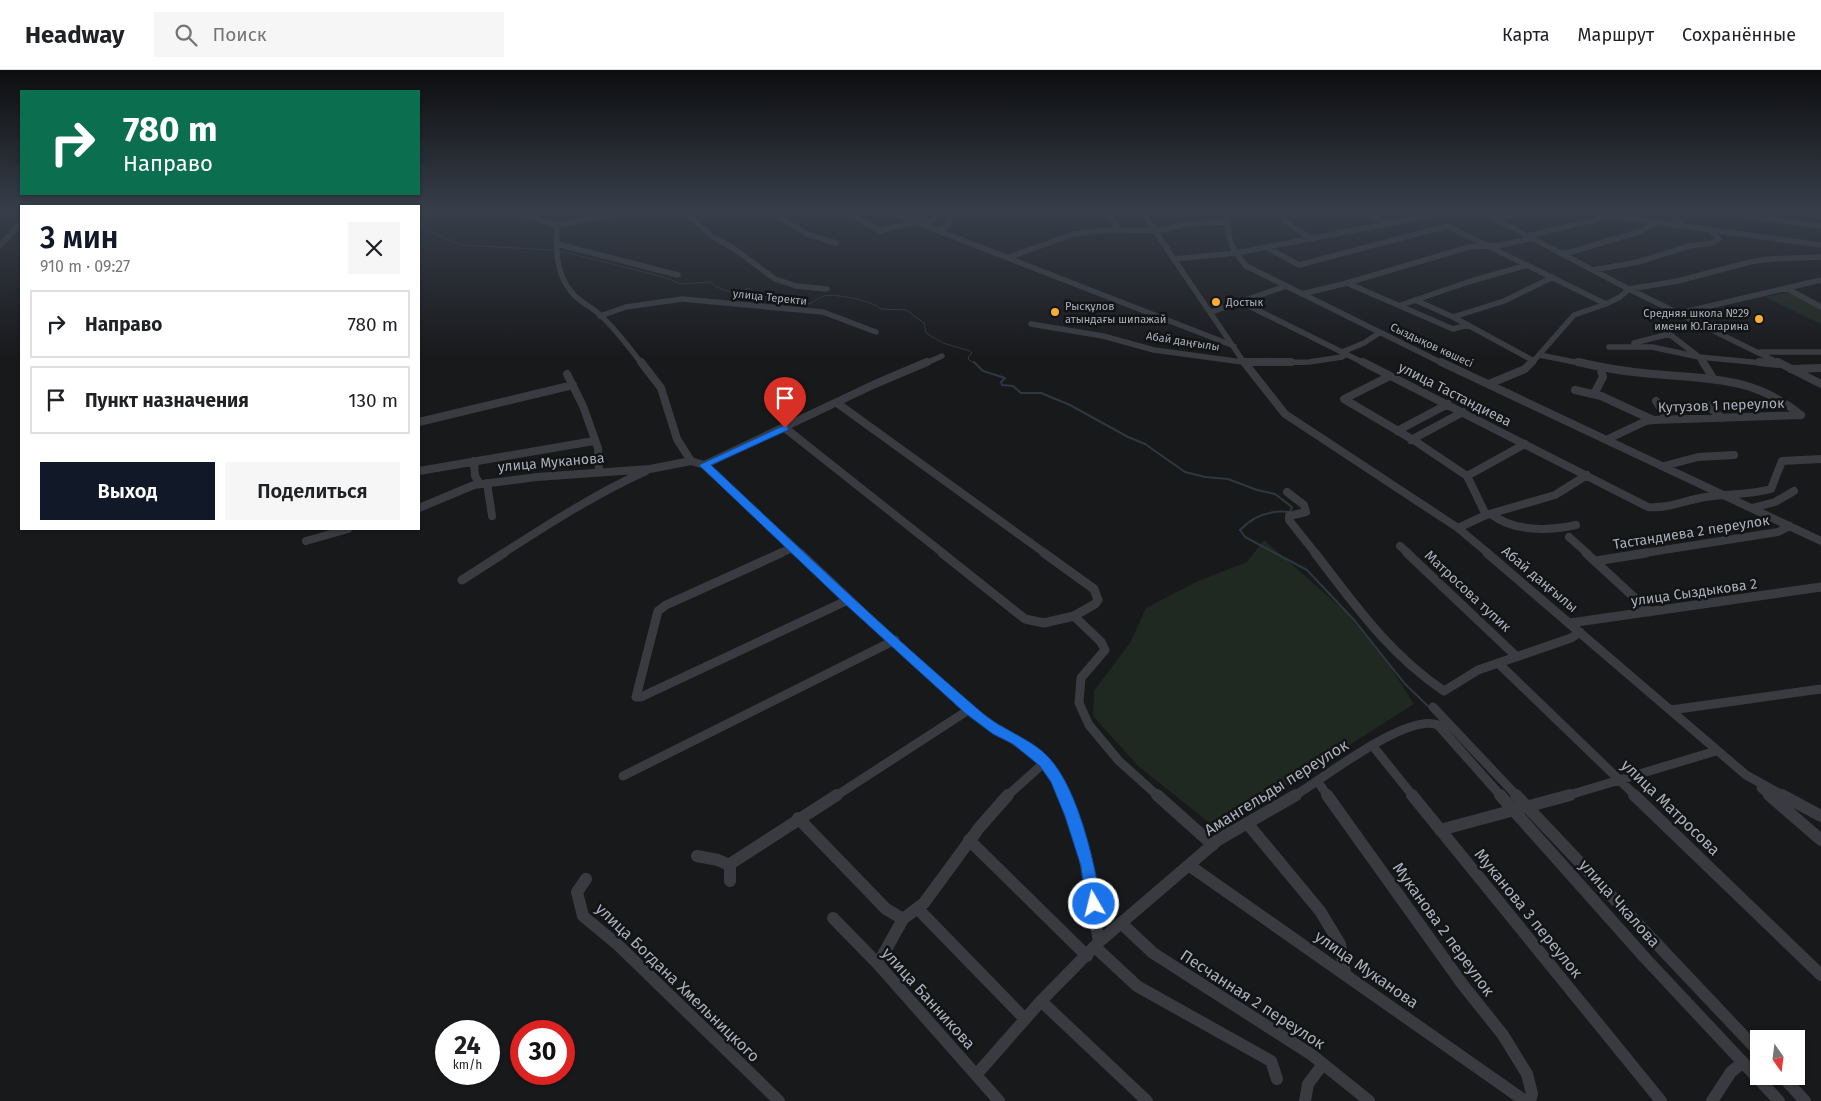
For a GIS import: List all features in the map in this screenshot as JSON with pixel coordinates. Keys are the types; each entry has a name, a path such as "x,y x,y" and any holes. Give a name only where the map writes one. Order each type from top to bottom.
{"street":[{"path":"558,260 558,268 573,294 622,337 664,393 677,439 691,461 704,465 848,600 970,709 998,730 1018,740 1045,762 1057,780 1072,816 1088,866 1094,948"},
{"path":"620,260 678,275"},
{"path":"749,260 783,284 803,289 827,289"},
{"path":"1013,260 1234,346"},
{"name":"Абай даңғылы","path":"1175,260 1243,361 1285,414 1458,528 1746,775 1819,812"},
{"name":"Сыздықов көшесі","path":"1241,260 1246,266 1380,332 1821,541"},
{"path":"1291,260 1300,265 1318,260"},
{"path":"1302,294 1425,260"},
{"path":"1517,260 1606,304"},
{"path":"1574,260 1628,290 1760,352 1821,384"},
{"path":"1593,270 1644,260"},
{"path":"1489,384 1525,369 1540,355 1574,315 1606,304 1620,297 1628,290 1678,281 1763,260"},
{"path":"1401,305 1468,282 1527,265"},
{"path":"1453,317 1493,306 1526,294 1553,277"},
{"path":"1680,314 1821,280"},
{"path":"1347,283 1453,329 1468,325"},
{"path":"1211,312 1286,286"},
{"path":"1786,288 1821,307"},
{"name":"улица Теректи","path":"600,316 626,307 682,298 823,312 876,332"},
{"path":"1415,300 1453,317 1534,361"},
{"name":"улица Тастандиева","path":"1239,301 1448,404 1648,507 1659,509 1703,497 1725,495"},
{"name":"Абай даңғылы","path":"1031,324 1103,336 1154,350 1243,361"},
{"name":"Кутузов 1 переулок","path":"1658,326 1699,357 1713,378"},
{"path":"1243,361 1294,364 1336,358 1380,332"},
{"path":"1638,346 1634,343 1669,334"},
{"path":"1609,347 1624,349 1638,346 1687,353 1699,357 1781,364"},
{"path":"1760,352 1821,352"},
{"name":"Кутузов 1 переулок","path":"1540,355 1600,367 1669,376 1713,378 1757,388 1791,405 1801,415 1653,420 1646,421 1608,439"},
{"path":"704,465 942,356"},
{"path":"1596,392 1603,377 1600,367"},
{"path":"1790,369 1821,368"},
{"path":"567,374 583,406 598,453 599,472"},
{"path":"1390,376 1344,400 1397,430 1468,476 1489,515 1496,520 1509,525 1565,529 1576,525"},
{"path":"420,422 573,385"},
{"path":"1575,390 1596,392 1603,398 1653,420"},
{"path":"1656,401 1667,419"},
{"path":"785,428 1025,619 1037,624 1044,624 1074,616 1096,604 1098,600 1094,589 837,403"},
{"path":"1397,430 1448,404"},
{"path":"1708,405 1722,418"},
{"path":"1411,440 1463,412"},
{"path":"420,472 594,441"},
{"path":"1468,476 1525,444"},
{"path":"1664,466 1687,457 1709,454 1734,455"},
{"path":"1725,495 1754,494 1771,489 1782,461 1821,459"},
{"path":"474,461 475,476 484,484 492,516"},
{"name":"улица Муканова","path":"420,508 454,492 484,484 537,477 650,469 691,461"},
{"path":"462,580 566,513 611,487 650,469"},
{"path":"1458,528 1489,515 1555,495 1587,475"},
{"path":"1287,492 1304,505 1306,512 1289,516 1289,520 1381,638 1426,679 1444,691 1478,670 1571,638 1580,632"},
{"path":"1752,508 1775,502 1794,492"},
{"name":"Тастандиева 2 переулок","path":"1596,561 1778,532 1790,526"},
{"path":"306,540 344,530"},
{"path":"1569,537 1650,612"},
{"name":"Матросова тупик","path":"1400,546 1517,657"},
{"path":"792,548 666,605 658,611 636,697 641,697 848,600"},
{"name":"улица Сыздыкова 2","path":"1570,623 1821,587"},
{"path":"1074,616 1101,642 1105,650 1081,678 1079,703 1089,725 1118,761 1213,845"},
{"path":"623,776 894,640"},
{"name":"улица Матросова","path":"1498,663 1821,975"},
{"path":"1671,710 1821,689"},
{"name":"улица Чкалова","path":"1433,706 1527,808 1750,1043"},
{"path":"729,866 798,818 970,709"},
{"name":"Амангельды переулок","path":"977,1074 1041,1001 1094,948 1213,845 1318,782 1372,745 1396,732 1425,722 1438,725"},
{"name":"улица Чкалова","path":"1438,725 1646,959 1779,1101"},
{"name":"Муканова 3 переулок","path":"1372,745 1661,1101"},
{"path":"1440,830 1620,782 1716,750"},
{"path":"878,964 903,919 918,909 969,840 1029,774 1045,762"},
{"path":"1746,775 1821,840"},
{"name":"Муканова 2 переулок","path":"1318,782 1463,985 1503,1035 1527,1074 1532,1094 1530,1101"},
{"path":"798,818 886,909 903,919"},
{"path":"1247,823 1320,911 1340,944 1345,973"},
{"path":"969,840 1138,986 1271,1061 1277,1079"},
{"path":"697,856 718,860 729,866"},
{"path":"729,866 730,882"},
{"name":"улица Муканова","path":"1190,866 1525,1101"},
{"name":"улица Богдана Хмельницкого","path":"586,879 577,892 583,916 618,946 779,1101"},
{"path":"918,909 1025,1019"},
{"name":"улица Банникова","path":"834,918 878,964 999,1101"},
{"name":"Песчанная 2 переулок","path":"1122,923 1153,954 1312,1055 1369,1101"},
{"path":"1041,1001 1147,1101"},
{"path":"1712,1101 1731,1072 1742,1063"},
{"path":"1305,1101 1308,1084 1323,1064"},
{"path":"1791,1085 1806,1101"}],"shaded area":[{"path":"1790,292 1821,309 1821,324 1765,297"},
{"path":"1264,540 1345,611 1386,660 1414,704 1217,829 1138,766 1093,716 1094,691 1130,643 1146,608 1198,581 1247,562"}],"waterway":[{"path":"597,260 667,278 680,284 710,282 724,290 734,292 749,288 769,297 810,304 829,295 870,303 881,309 906,310 924,323 926,333 943,343 970,351 972,353 968,357 969,360 976,364"},
{"path":"976,364 983,371 1005,378 1001,382 1002,385 1013,386 1021,393 1041,393 1070,405 1128,437 1145,444 1185,472 1205,477 1228,479 1257,490 1275,494 1292,507 1290,512 1269,513 1251,521 1240,530 1245,537 1307,570 1355,621 1405,684 1429,707"}],"place":[{"name":"Достык","path":"1216,302"},
{"name":"Рысқұлов атындағы шипажай","path":"1055,312"},
{"name":"Средняя школа №29 имени Ю.Гагарина","path":"1759,319"}],"route":[{"path":"785,428 704,465 848,600 970,709 998,730 1018,740 1045,762 1057,780 1072,816 1088,866 1094,904"}]}
